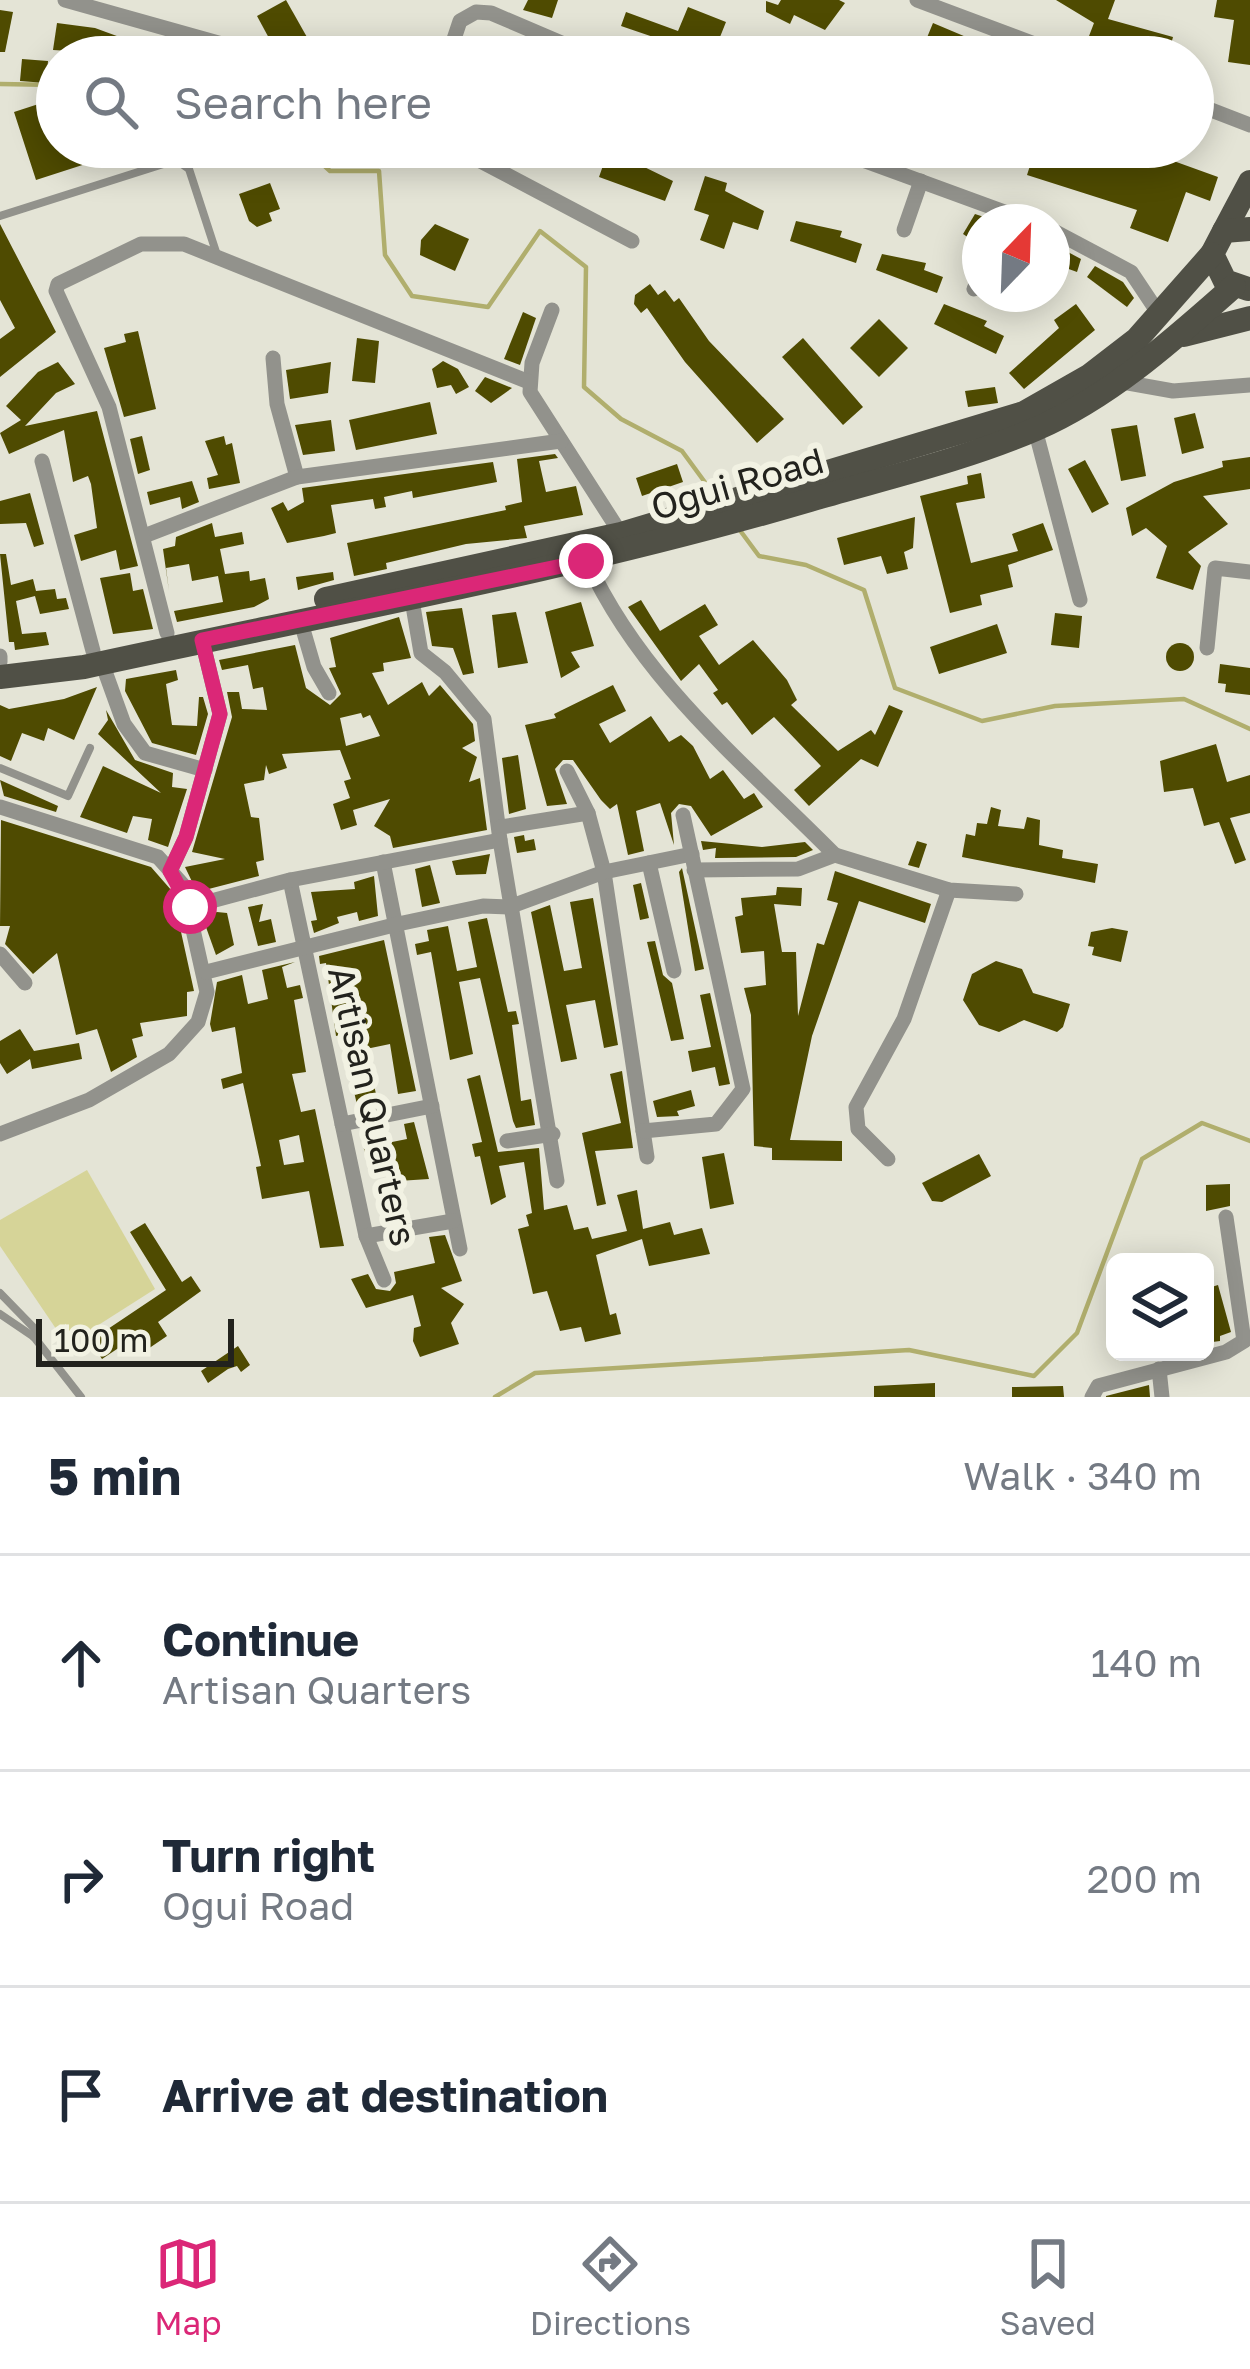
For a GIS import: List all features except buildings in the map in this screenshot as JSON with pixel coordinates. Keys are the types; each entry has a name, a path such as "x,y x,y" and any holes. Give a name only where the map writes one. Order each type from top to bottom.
{"main road":[{"path":"1237,230 1250,182"},
{"name":"Ogui Road","path":"0,677 412,600 586,561 1024,412 1089,376 1159,314 1237,230"},
{"path":"1212,254 1218,273 1246,289"},
{"name":"Ogui Road","path":"0,660 98,657 167,633 728,514 1035,429 1117,381 1246,289"},
{"path":"1176,338 1250,318"}],"street":[{"path":"64,0 193,36"},
{"path":"917,0 1013,36"},
{"path":"455,36 460,21 490,13 544,36"},
{"path":"1214,111 1250,125"},
{"path":"493,168 632,242"},
{"path":"885,168 976,204"},
{"path":"904,230 921,181"},
{"path":"1070,240 1131,272 1159,314"},
{"path":"167,633 109,407 56,291 58,284 141,244 184,244 218,256 529,382 620,534"},
{"path":"529,382 552,310"},
{"path":"273,358 277,404 297,477"},
{"path":"1117,381 1185,392 1250,385"},
{"path":"1035,429 1080,600"},
{"path":"144,536 297,477 561,441"},
{"path":"42,461 98,657 128,730 145,753 162,753 205,770"},
{"path":"586,561 609,611 642,659 836,855 949,890 1016,894"},
{"path":"1207,648 1212,573 1220,566 1250,572"},
{"path":"412,600 421,653 446,671 484,719 508,907 554,1134 557,1180"},
{"path":"300,619 314,668 329,693"},
{"path":"170,871 220,714 202,640"},
{"path":"567,771 588,813 604,872 647,1157"},
{"path":"0,806 139,847 170,871 190,907 206,973 204,1009 180,1045 88,1100 0,1134"},
{"path":"190,907 588,813"},
{"path":"643,1131 716,1124 743,1089 736,1034 683,815"},
{"name":"Artisan Quarters","path":"206,973 398,924 508,907 604,872 649,863 798,869 836,855"},
{"name":"Artisan Quarters","path":"383,862 460,1249"},
{"path":"649,863 674,971"},
{"name":"Artisan Quarters","path":"290,880 366,1236 384,1280"},
{"path":"888,1160 857,1129 856,1107 904,1019 949,890"},
{"path":"0,954 25,983"},
{"path":"342,1124 433,1106"},
{"path":"507,1141 554,1134"},
{"path":"1092,1397 1098,1386 1226,1352 1244,1342 1226,1217"},
{"path":"366,1236 453,1221"},
{"path":"1159,1369 1162,1397"}],"lane":[{"path":"0,216 151,168"},
{"path":"188,168 218,256"},
{"path":"0,768 68,796 90,748"},
{"path":"0,1293 35,1329 34,1337"},
{"path":"0,1313 34,1337 81,1397"}],"shaded area":[{"path":"87,1170 155,1289 67,1345 0,1246 0,1220"}],"waterway":[{"path":"0,84 36,85"},
{"path":"327,168 379,171 385,255 412,296 488,307 540,231 586,267 584,387 621,419 682,451 715,496"},
{"path":"739,529 759,556 806,565 864,590 895,688 982,721 1055,706 1184,699 1250,729"},
{"path":"495,1397 535,1373 909,1350 1034,1376 1077,1333 1142,1159 1202,1123 1250,1141"}],"route":[{"path":"190,907 183,886 170,871 186,837 220,714 202,640 586,561"}]}
